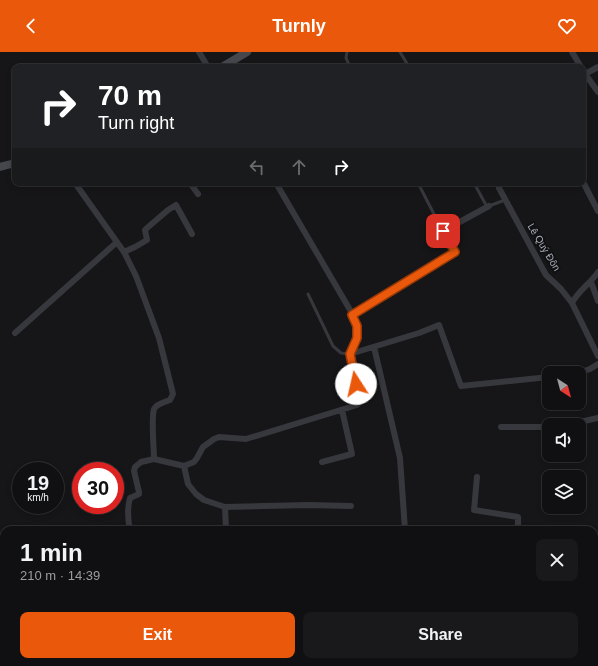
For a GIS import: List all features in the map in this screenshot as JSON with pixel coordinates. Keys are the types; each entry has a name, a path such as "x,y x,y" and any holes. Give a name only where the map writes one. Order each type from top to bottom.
{"street":[{"path":"199,52 206,64"},
{"path":"227,64 247,52"},
{"path":"572,52 579,64"},
{"path":"586,72 598,67"},
{"path":"586,76 598,92"},
{"path":"0,167 12,164"},
{"path":"77,186 124,252 136,276 159,338 174,394 170,400 160,403 154,409 154,460"},
{"path":"192,186 198,194"},
{"path":"129,526 128,515 129,501 130,498 139,494 134,471 135,467 141,462 154,460 184,466 194,462 203,447 214,438 246,439 359,404 350,354 357,338 357,326 278,186"},
{"path":"585,186 598,211"},
{"name":"Lê Quý Đôn","path":"499,188 546,275 561,289 572,303 598,356"},
{"path":"124,252 146,240 145,230 176,205 192,234"},
{"path":"443,231 489,206"},
{"path":"352,315 455,252 436,218"},
{"path":"15,333 117,242"},
{"path":"572,303 598,272"},
{"path":"591,282 598,301"},
{"path":"350,354 419,333 439,325 461,386 542,378"},
{"path":"374,347 400,458 405,526"},
{"path":"586,370 598,364"},
{"path":"322,462 352,454 342,410"},
{"path":"586,421 598,418"},
{"path":"501,427 542,427"},
{"path":"184,466 188,484 196,494 204,500 225,507 308,505 351,506"},
{"path":"477,477 474,510 518,517 518,526"},
{"path":"225,507 226,526"}],"lane":[{"path":"347,52 346,58 349,64"},
{"path":"400,52 407,64"},
{"path":"420,186 436,218"},
{"path":"476,186 486,205 489,206 505,200"},
{"path":"308,294 333,346 341,353 350,354"}],"route":[{"path":"356,384 350,354 357,338 357,326 352,315 455,252 443,231"}]}
